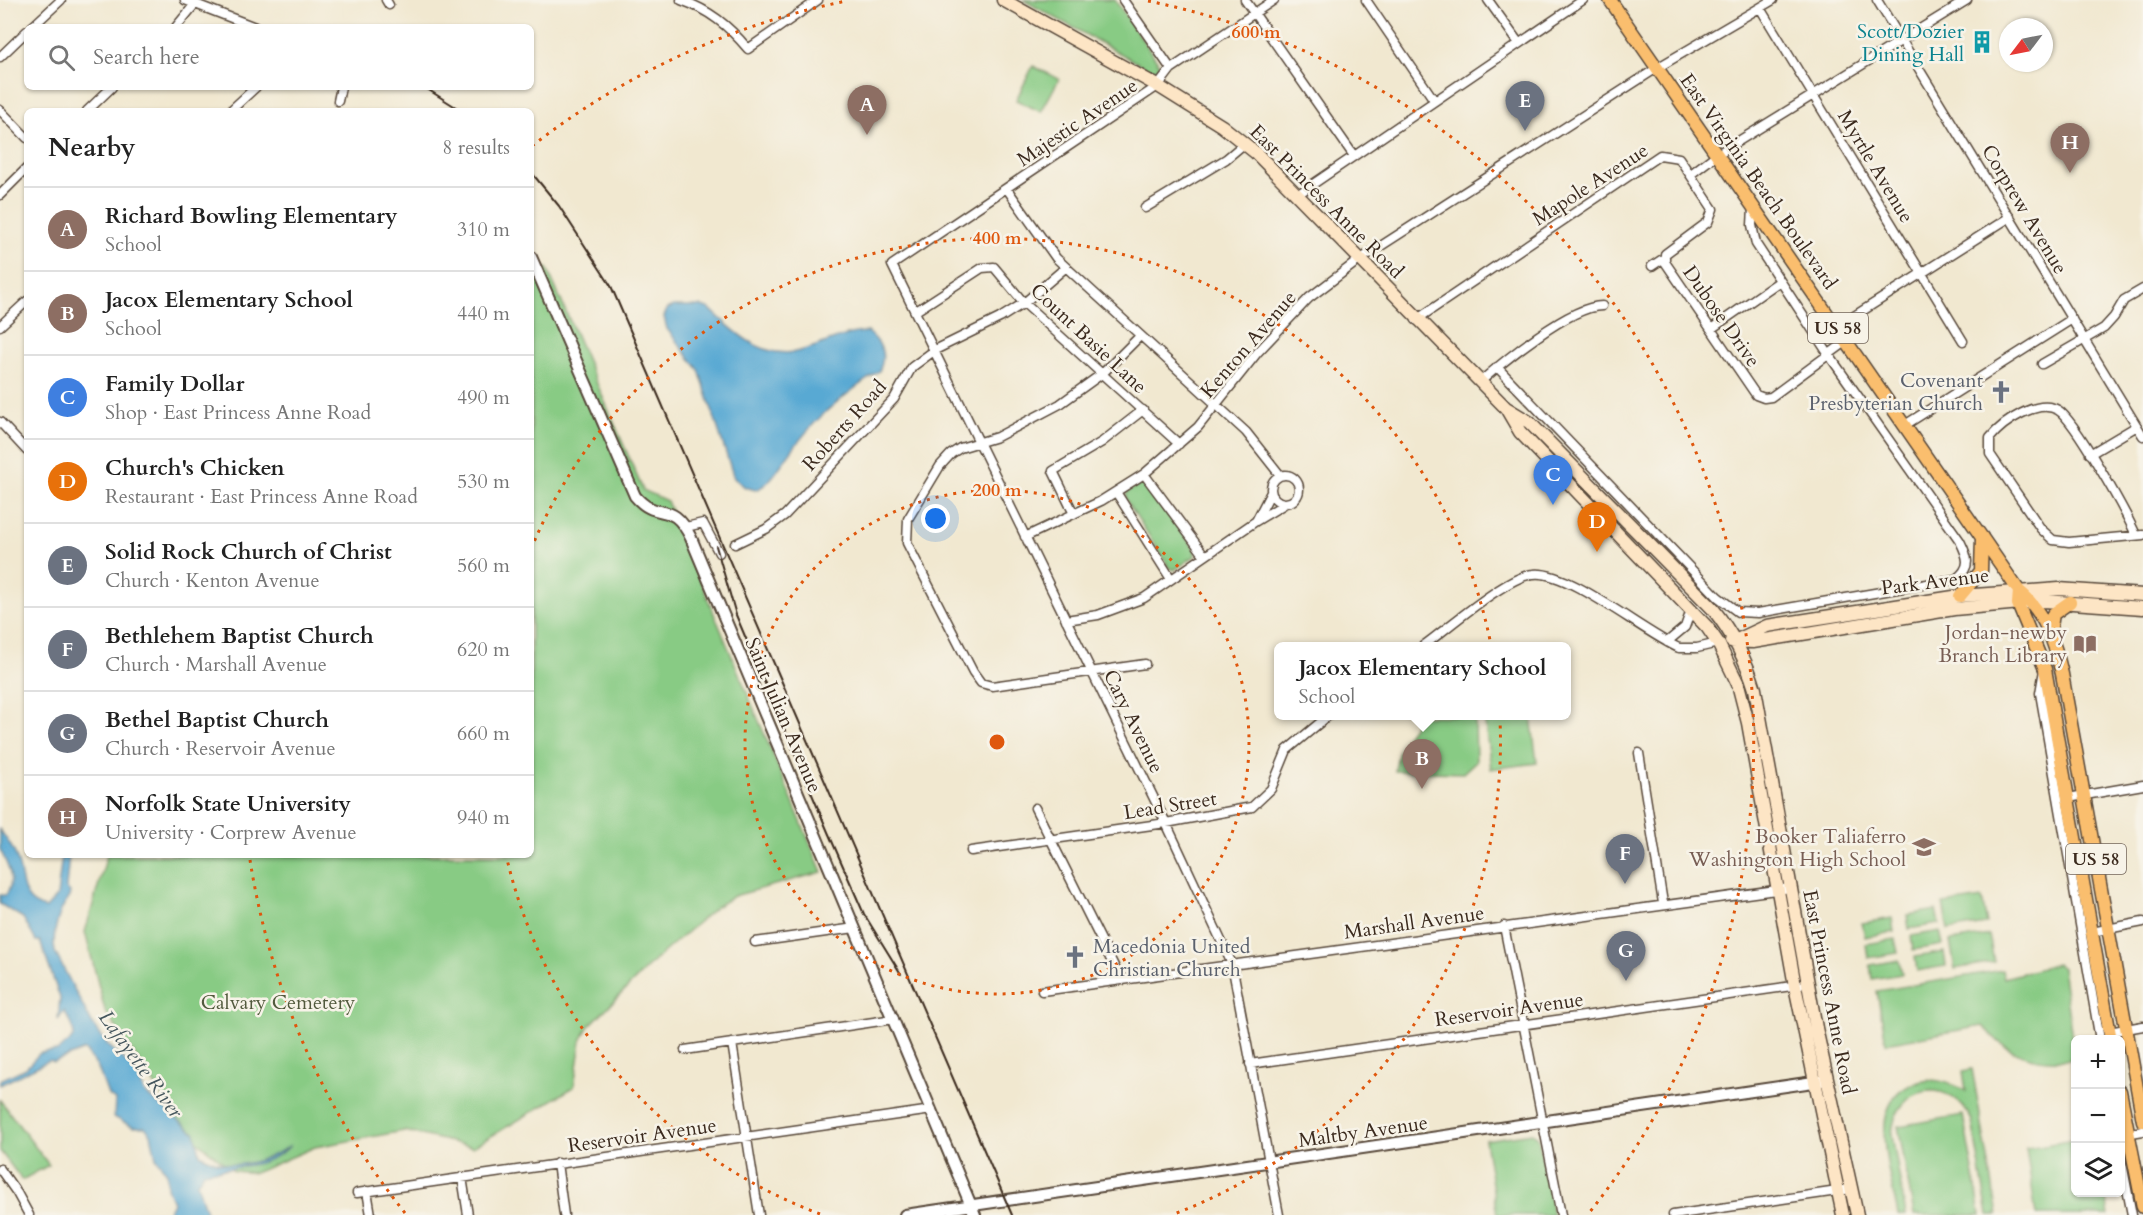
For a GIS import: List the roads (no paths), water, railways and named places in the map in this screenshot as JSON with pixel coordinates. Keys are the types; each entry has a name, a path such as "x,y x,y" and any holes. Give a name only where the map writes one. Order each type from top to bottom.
{"main road":[{"name":"East Princess Anne Road","path":"1003,0 1158,86 1245,143 1416,320 1506,408 1529,422 1713,609 1735,640 1755,689 1808,984 1857,1215"},
{"name":"East Virginia Beach Boulevard","path":"1610,0 1982,537 2019,597 2044,669 2092,932 2107,1035"},
{"name":"East Princess Anne Road","path":"1506,408 1520,432 1691,610 1718,643 1738,684 1748,723 1795,986 1843,1215"},
{"path":"1960,596 1980,571 1982,537"},
{"name":"Park Avenue","path":"1735,640 1753,642 2059,589 2143,594"},
{"name":"Park Avenue","path":"1718,643 1735,640 1767,626 1960,596 2019,597 2033,602 2070,602 2143,608"},
{"name":"US 58","path":"2033,602 2051,640 2062,674 2143,1121"},
{"path":"2051,640 2049,627 2053,614 2070,602"},
{"path":"2125,1134 2143,1207"}],"street":[{"path":"35,24 61,0"},
{"path":"185,0 247,24"},
{"path":"681,0 703,8 731,28 748,49 818,0"},
{"path":"1123,0 1171,69"},
{"path":"1245,0 1353,156"},
{"name":"Majestic Avenue","path":"892,265 1158,86 1171,69 1275,0"},
{"path":"1366,0 1434,100"},
{"path":"1488,0 1518,42"},
{"path":"1297,195 1518,42 1583,0"},
{"name":"Kenton Avenue","path":"1025,537 1116,492 1143,474 1198,427 1279,328 1309,298 1359,260 1657,68 1773,0"},
{"name":"Corprew Avenue","path":"1877,0 2143,436"},
{"path":"1691,174 1716,155 1812,94 1967,0"},
{"path":"178,24 195,4"},
{"name":"Myrtle Avenue","path":"1760,8 1964,341"},
{"path":"0,57 24,34"},
{"path":"90,108 109,90"},
{"path":"233,108 253,90"},
{"path":"338,101 340,90"},
{"path":"0,110 24,135"},
{"path":"1145,208 1227,159 1245,143"},
{"name":"Mapole Avenue","path":"1416,320 1660,155 1679,158 1691,174"},
{"path":"0,195 24,171"},
{"name":"Dubose Drive","path":"1691,174 1711,203 1712,214 1708,222 1665,254 1664,258 1756,395 1764,398 1771,397 1847,341"},
{"path":"1007,189 1042,242 1065,268 1246,432 1280,475 1292,476 1299,486 1297,498 1256,521 1144,598 1098,615 1066,621"},
{"path":"1497,367 1718,597 1738,612 1758,613 1951,581 1963,574 1968,565 1968,558 1960,541 1829,355 1756,244 1752,225 1753,208"},
{"path":"1837,327 2010,217"},
{"path":"1652,266 1664,258"},
{"path":"534,264 635,496 650,509 675,514 686,527 703,523 719,553"},
{"name":"Cary Avenue","path":"892,265 1166,823 1232,964 1279,1215"},
{"name":"Count Basie Lane","path":"916,311 982,268 989,266 999,270 1024,303 1179,444"},
{"name":"Roberts Road","path":"735,544 766,529 785,515 894,399 912,367 935,350 1000,318 1024,303 1065,268"},
{"path":"1711,329 1780,281"},
{"path":"2042,364 2084,337 2104,328 2124,300 2143,289"},
{"path":"0,326 24,304"},
{"path":"1480,382 1497,367 1583,308 1602,306"},
{"path":"1905,425 2072,319"},
{"path":"1139,337 1103,373 1060,404 1005,433 951,454 908,519 907,543 973,672 981,683 992,686 1145,664"},
{"path":"2045,406 2066,416 2140,535 2069,542 2053,540 2041,529 1990,454 1988,443 1994,433 2030,409 2045,406"},
{"path":"1074,514 1053,471 1102,442 1143,410"},
{"path":"0,422 24,448"},
{"path":"2090,454 2137,426"},
{"path":"1143,474 1205,556"},
{"path":"1256,521 1271,492 1272,484 1280,475"},
{"path":"1116,492 1171,579"},
{"path":"1271,492 1275,499 1286,503"},
{"name":"Saint Julian Avenue","path":"686,527 973,1210"},
{"path":"1429,642 1503,588 1533,573 1559,578 1667,642 1689,649 1718,643"},
{"path":"1951,581 1960,596"},
{"path":"1667,642 1685,627 1691,610"},
{"path":"2044,669 2040,693 2107,1035"},
{"name":"Lead Street","path":"971,851 1166,823 1252,807 1271,789 1287,750 1323,720"},
{"path":"1639,753 1663,903"},
{"path":"2068,798 2143,784"},
{"path":"1035,808 1121,980"},
{"name":"Marshall Avenue","path":"1042,991 1776,887 1790,888"},
{"path":"2092,932 2143,922"},
{"path":"1504,926 1541,1123 1561,1215"},
{"path":"755,942 855,928"},
{"name":"Reservoir Avenue","path":"1250,1064 1522,1023 1808,984"},
{"path":"685,1050 894,1019"},
{"path":"2112,1035 2126,1029 2143,1026"},
{"path":"732,1043 759,1215"},
{"name":"Maltby Avenue","path":"905,1215 973,1210 1269,1162 1827,1080"},
{"name":"Reservoir Avenue","path":"357,1193 932,1110"},
{"path":"2125,1134 2143,1131"},
{"path":"557,1163 564,1215"},
{"path":"0,1169 29,1215"},
{"path":"2125,1176 2132,1215"},
{"path":"462,1177 468,1215"},
{"path":"1673,1215 1851,1189"},
{"path":"367,1191 371,1215"}],"water":[{"path":"674,306 702,306 710,309 748,341 759,347 783,353 805,350 849,334 868,332 881,349 881,365 879,371 838,401 816,421 771,478 755,490 745,487 734,478 699,370 667,329 664,317 667,309"},
{"path":"0,830 16,855 27,896 37,905 46,908 57,896 62,858 69,858 66,888 70,894 57,922 55,952 93,1025 108,1045 135,1070 145,1093 195,1133 200,1154 222,1163 245,1164 268,1157 290,1146 271,1159 260,1163 204,1172 197,1183 207,1215 167,1215 173,1202 167,1188 167,1173 156,1158 151,1134 145,1127 133,1127 114,1117 115,1100 108,1095 98,1068 85,1050 54,1062 50,1060 0,1085 0,1080 26,1068 40,1053 57,1051 74,1035 72,1025 64,1011 58,1020 60,998 40,941 36,941 23,918 0,904 0,895 6,895 11,877 0,849"}],"railway":[{"path":"429,90 457,108"},
{"path":"534,176 559,206 611,286 1012,1215"},
{"path":"716,546 736,615 828,832 864,914 901,974"}],"place":[{"name":"Scott/Dozier Dining Hall","path":"1982,42"},
{"name":"Solid Rock Church of Christ","path":"1525,131"},
{"name":"Richard Bowling Elementary","path":"867,135"},
{"name":"Norfolk State University","path":"2070,173"},
{"name":"Covenant Presbyterian Church","path":"2001,392"},
{"name":"Family Dollar","path":"1553,505"},
{"name":"Church's Chicken","path":"1597,552"},
{"name":"Jordan-newby Branch Library","path":"2085,644"},
{"name":"Jacox Elementary School","path":"1422,789"},
{"name":"Booker Taliaferro Washington High School","path":"1924,847"},
{"name":"Bethlehem Baptist Church","path":"1625,884"},
{"name":"Macedonia United Christian Church","path":"1075,957"},
{"name":"Bethel Baptist Church","path":"1626,981"}],"park label":[{"name":"Calvary Cemetery","path":"278,1002"}],"water label":[{"name":"Lafayette River","path":"141,1064"}]}
